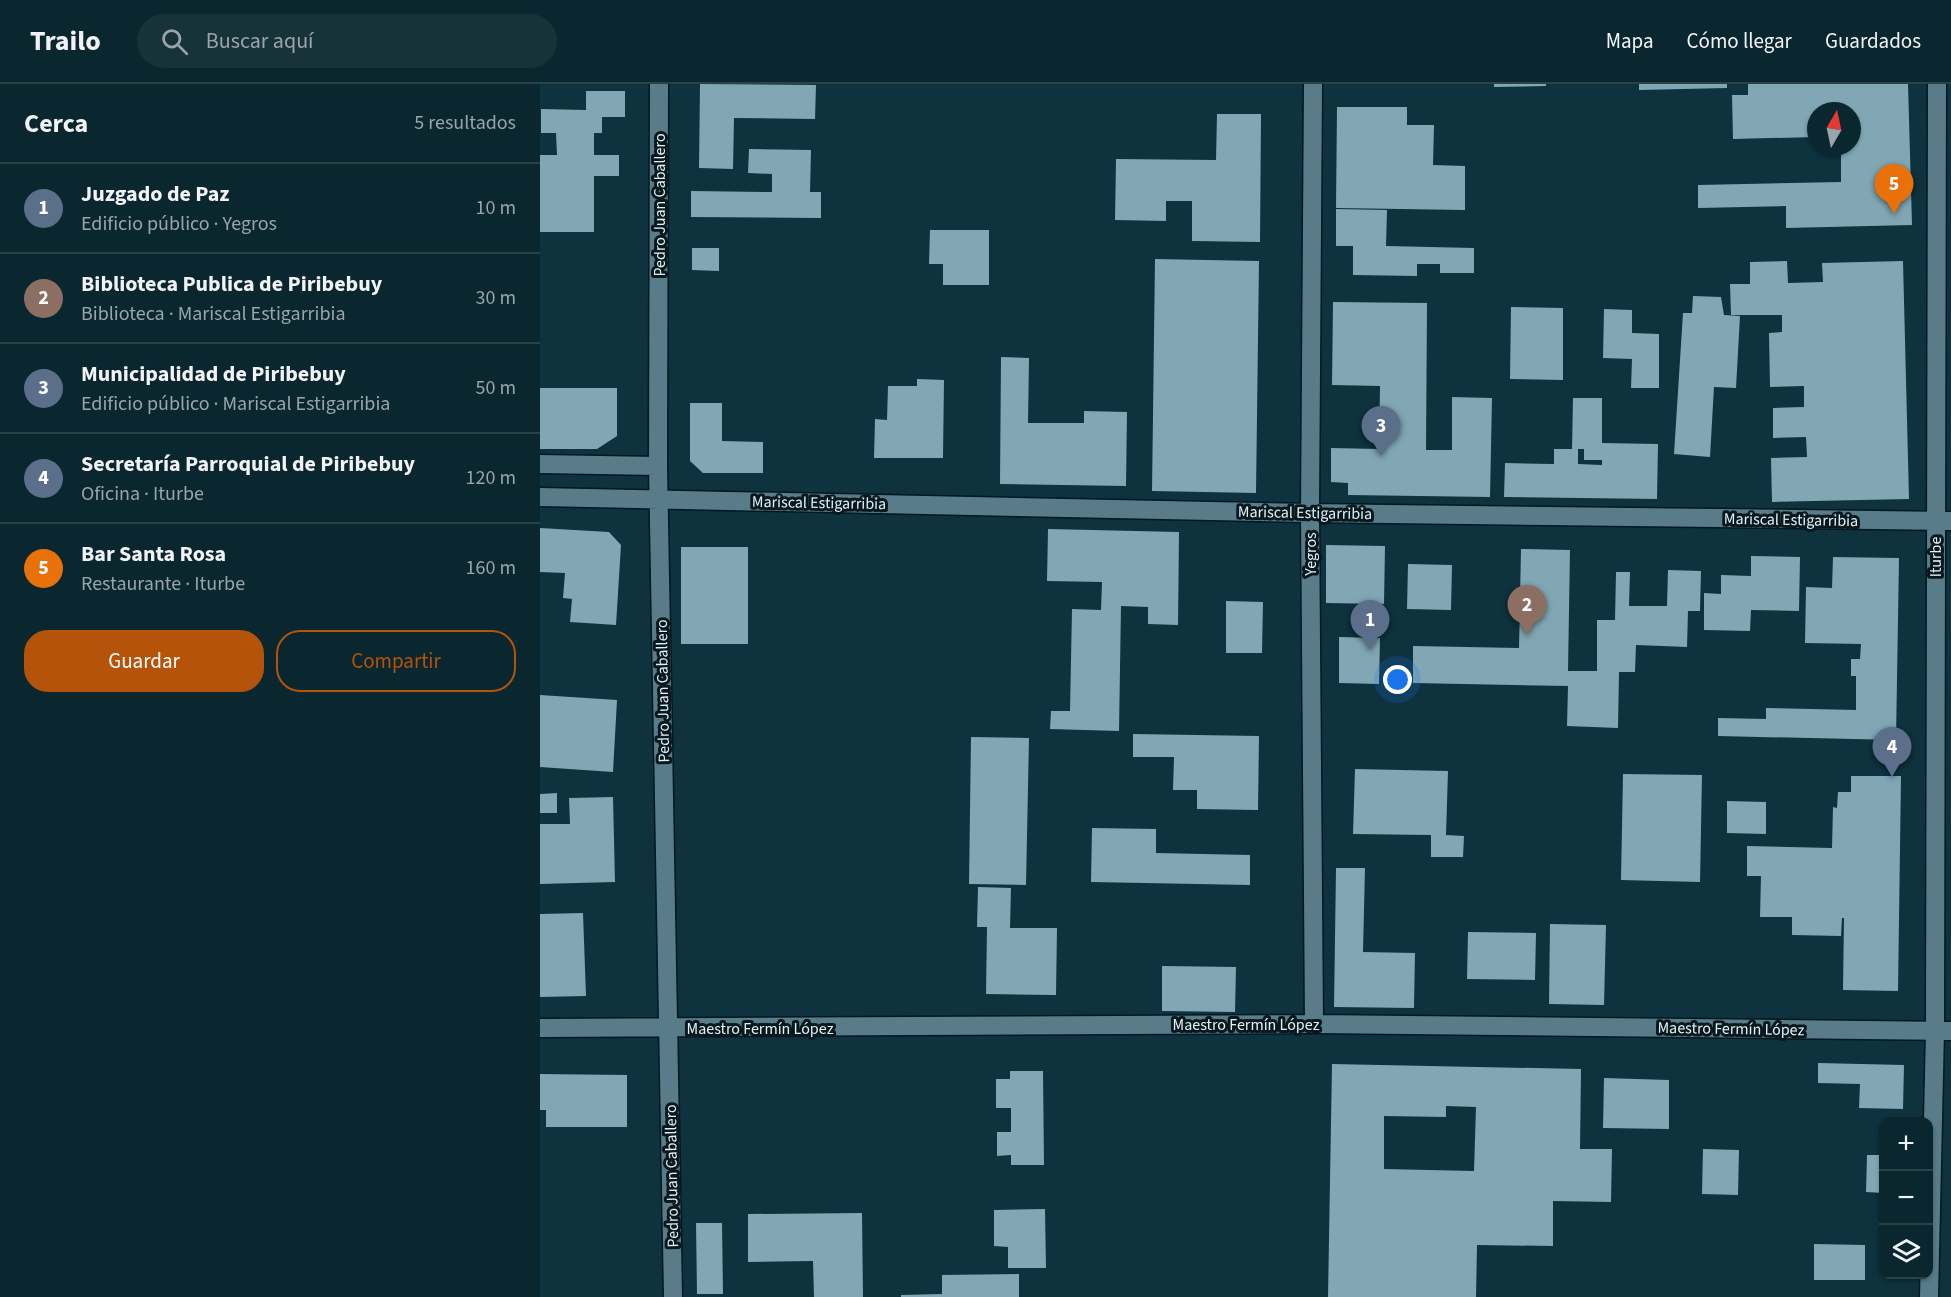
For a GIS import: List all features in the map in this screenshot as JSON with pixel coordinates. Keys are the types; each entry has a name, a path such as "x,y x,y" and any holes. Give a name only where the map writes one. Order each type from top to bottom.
{"street":[{"name":"Pedro Juan Caballero","path":"659,84 658,466 673,1297"},
{"name":"Yegros","path":"1313,84 1310,513 1314,1024"},
{"name":"Iturbe","path":"1929,1297 1943,1031 1943,521 1937,84"},
{"path":"540,464 658,466"},
{"name":"Mariscal Estigarribia","path":"540,497 1310,513 1943,521"},
{"name":"Maestro Fermín López","path":"540,1028 1314,1024 1943,1031"}],"building":[{"path":"700,84 816,85 815,119 734,118 733,169 699,168"},
{"path":"1494,84 1546,84 1546,86 1494,87"},
{"path":"1639,84 1727,84 1727,88 1639,90"},
{"path":"1748,84 1908,84 1912,225 1786,228 1786,206 1698,208 1698,185 1841,182 1841,156 1861,156 1861,102 1807,102 1807,137 1733,139 1732,95 1748,95"},
{"path":"586,91 625,91 625,117 602,117 602,133 594,133 594,155 619,155 619,176 594,176 594,232 540,232 540,155 557,155 556,133 541,133 541,109 586,110"},
{"path":"1337,107 1407,107 1407,125 1434,125 1433,165 1465,166 1465,210 1336,208"},
{"path":"1217,114 1261,114 1260,242 1192,241 1192,201 1166,201 1166,221 1115,220 1116,159 1216,160"},
{"path":"749,149 811,150 810,192 821,192 821,218 691,217 691,191 772,192 772,174 748,173"},
{"path":"1336,209 1387,210 1386,246 1474,248 1474,273 1440,273 1440,264 1417,264 1417,276 1353,275 1353,246 1336,246"},
{"path":"930,230 989,230 989,285 943,285 943,264 929,264"},
{"path":"692,248 719,248 719,271 692,270"},
{"path":"1155,259 1259,261 1256,493 1152,491"},
{"path":"1787,261 1788,283 1823,282 1822,263 1903,261 1909,499 1772,502 1771,458 1807,457 1806,437 1773,438 1773,408 1804,407 1804,386 1770,387 1769,333 1782,332 1782,315 1731,315 1730,284 1750,284 1750,262"},
{"path":"1693,296 1721,297 1724,315 1740,316 1736,388 1714,387 1710,457 1674,454 1683,313 1692,313"},
{"path":"1333,302 1427,303 1426,450 1452,450 1452,397 1492,398 1490,497 1348,495 1348,483 1331,482 1331,448 1379,449 1380,386 1332,385"},
{"path":"1511,307 1563,308 1563,380 1510,379"},
{"path":"1604,309 1632,310 1632,333 1659,334 1659,388 1631,388 1632,359 1603,358"},
{"path":"1001,357 1029,358 1028,423 1084,423 1084,411 1127,412 1126,486 1000,484"},
{"path":"917,379 944,380 943,458 874,458 875,419 887,420 888,386 917,386"},
{"path":"540,388 617,388 617,436 597,449 540,449"},
{"path":"1573,398 1602,398 1602,443 1658,444 1657,499 1504,497 1505,463 1554,464 1554,449 1572,449","holes":["1578,449 1584,449 1584,460 1602,460 1602,465 1578,464"]},
{"path":"690,403 722,403 722,441 763,442 763,473 703,473 690,461"},
{"path":"540,528 609,532 621,545 616,625 570,622 572,599 563,598 565,573 540,572"},
{"path":"1048,529 1179,532 1178,625 1148,624 1148,607 1121,606 1119,731 1050,729 1051,711 1070,711 1072,609 1101,610 1102,582 1047,581"},
{"path":"1326,545 1385,546 1384,604 1326,603"},
{"path":"681,547 748,547 748,644 681,644"},
{"path":"1521,549 1570,550 1568,671 1597,671 1597,620 1615,620 1616,572 1630,572 1629,606 1667,606 1668,570 1701,571 1700,611 1688,611 1687,647 1636,645 1635,672 1619,672 1618,728 1567,726 1568,686 1413,683 1413,646 1519,648"},
{"path":"1751,556 1800,557 1799,611 1751,610 1750,631 1704,630 1704,593 1721,594 1721,575 1751,576"},
{"path":"1833,557 1899,558 1896,740 1718,736 1718,718 1766,719 1766,708 1856,710 1856,676 1851,676 1851,659 1860,659 1861,644 1805,643 1806,587 1832,588"},
{"path":"1408,564 1452,565 1451,610 1407,609"},
{"path":"1226,601 1263,602 1262,653 1226,653"},
{"path":"1339,637 1380,638 1379,684 1339,683"},
{"path":"540,695 617,700 613,772 540,767"},
{"path":"1133,734 1259,736 1258,810 1197,809 1197,790 1173,790 1174,757 1133,757"},
{"path":"971,737 1029,738 1026,885 969,884"},
{"path":"1355,769 1448,771 1446,835 1464,836 1463,857 1431,857 1431,835 1353,834"},
{"path":"1623,774 1702,775 1700,882 1621,880"},
{"path":"1851,776 1901,776 1898,991 1843,990 1844,918 1842,918 1841,936 1792,935 1792,917 1760,917 1761,876 1747,876 1747,846 1832,848 1833,807 1837,808 1838,792 1851,792"},
{"path":"557,793 557,813 540,813 540,794"},
{"path":"613,797 615,882 540,884 540,824 570,824 569,798"},
{"path":"1727,801 1766,802 1766,834 1727,833"},
{"path":"1092,828 1156,829 1156,853 1250,855 1250,885 1091,882"},
{"path":"1336,868 1365,868 1363,952 1415,953 1414,1008 1334,1007"},
{"path":"978,887 1011,888 1010,928 1057,928 1056,995 986,994 987,927 977,927"},
{"path":"583,913 586,996 540,997 540,914"},
{"path":"1550,924 1606,925 1604,1005 1549,1004"},
{"path":"1468,932 1536,933 1535,980 1467,979"},
{"path":"1162,966 1236,967 1235,1012 1162,1011"},
{"path":"1818,1063 1904,1065 1903,1109 1859,1108 1860,1084 1818,1083"},
{"path":"1332,1064 1581,1069 1580,1149 1612,1149 1611,1202 1553,1201 1553,1246 1477,1245 1476,1297 1328,1297","holes":["1446,1106 1476,1107 1474,1171 1384,1169 1384,1116 1446,1117"]},
{"path":"1010,1071 1043,1071 1044,1165 1011,1165 1011,1155 997,1156 997,1132 1011,1132 1011,1108 996,1108 996,1079 1010,1079"},
{"path":"540,1074 627,1075 627,1127 546,1127 546,1110 540,1110"},
{"path":"1604,1078 1669,1080 1669,1129 1603,1128"},
{"path":"1703,1149 1739,1150 1738,1195 1702,1194"},
{"path":"1867,1155 1879,1155 1879,1193 1866,1192"},
{"path":"1045,1209 1046,1268 1008,1268 1008,1247 994,1246 994,1210"},
{"path":"862,1213 863,1297 814,1297 813,1261 748,1262 748,1214"},
{"path":"696,1223 722,1223 723,1294 697,1294"},
{"path":"1814,1244 1865,1245 1865,1280 1814,1280"},
{"path":"1019,1274 1019,1297 901,1297 901,1295 942,1294 942,1275"}],"place":[{"name":"Bar Santa Rosa","path":"1894,214"},
{"name":"Municipalidad de Piribebuy","path":"1381,456"},
{"name":"Biblioteca Publica de Piribebuy","path":"1527,635"},
{"name":"Juzgado de Paz","path":"1370,650"},
{"name":"Secretaría Parroquial de Piribebuy","path":"1892,777"}]}
